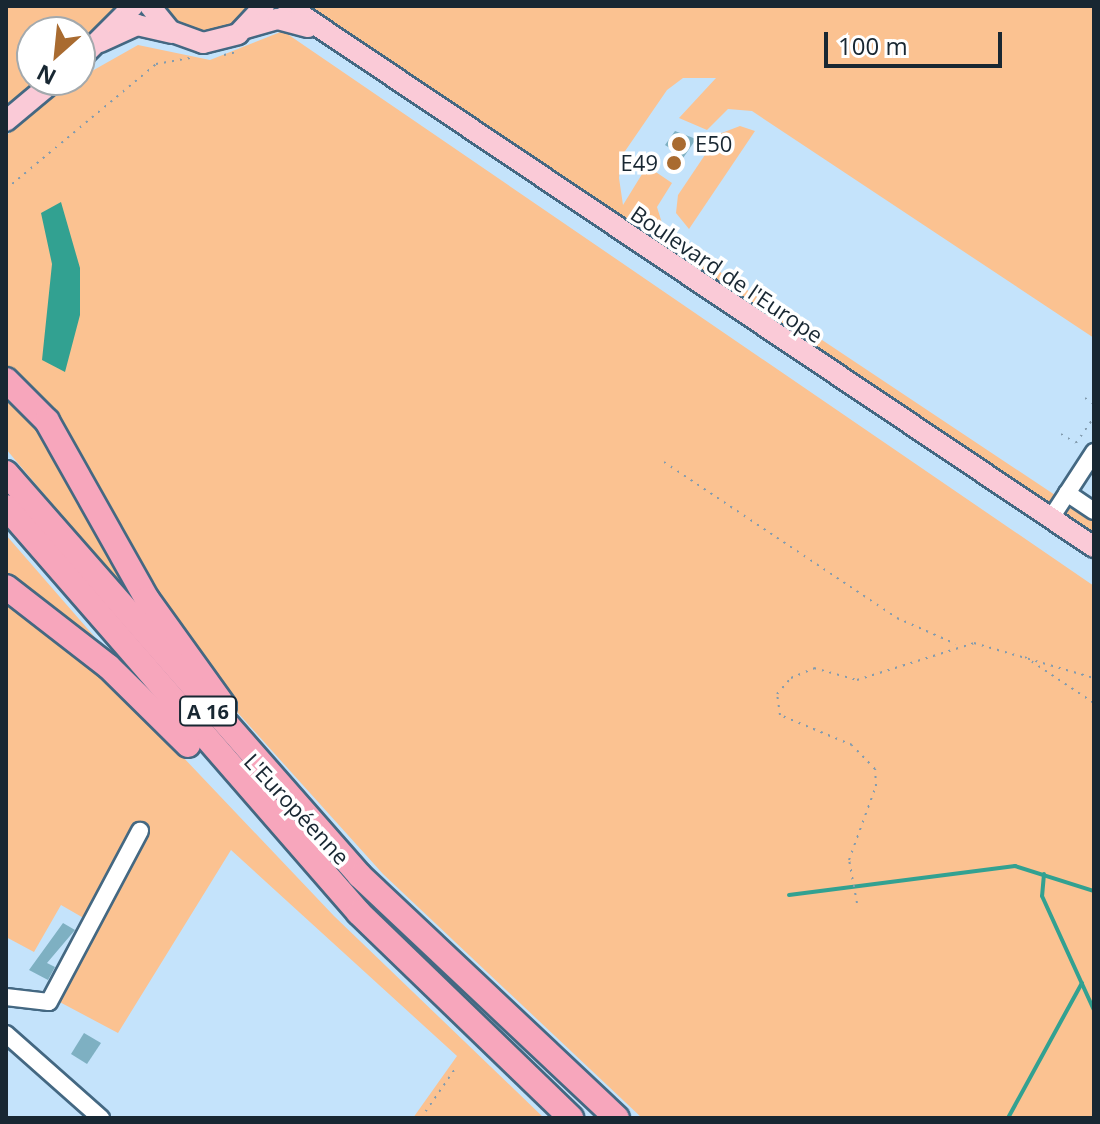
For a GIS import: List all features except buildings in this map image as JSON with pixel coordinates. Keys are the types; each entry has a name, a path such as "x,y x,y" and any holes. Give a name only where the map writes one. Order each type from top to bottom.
{"highway":[{"path":"6,380 47,421 183,652 422,939"},
{"name":"L'Européenne","path":"6,473 243,750 422,939 617,1118"},
{"name":"L'Européenne","path":"6,507 359,913 571,1118"},
{"path":"6,587 119,676 359,913"}],"main road":[{"path":"96,45 133,6"},
{"path":"150,6 179,36"},
{"path":"245,38 264,6"},
{"name":"Boulevard de l'Europe","path":"288,6 334,40 1094,547"},
{"name":"Boulevard de l'Europe","path":"100,42 137,25 214,42 245,38 289,20 334,40"},
{"path":"6,121 36,96"}],"street":[{"path":"1051,518 1067,493 1089,470 1094,452"},
{"path":"1067,493 1094,511"},
{"path":"6,997 49,1002 140,831"},
{"path":"6,1034 101,1118"}],"path":[{"path":"210,58 245,38"},
{"path":"6,189 156,64 200,57"},
{"path":"1085,398 1094,404"},
{"path":"1061,434 1076,443 1094,417"},
{"path":"664,462 897,618 957,645 1023,656 1094,678"},
{"path":"857,903 849,860 876,786 875,769 852,745 780,715 777,694 814,668 857,680 957,645"},
{"path":"1023,656 1094,703"},
{"path":"421,1118 457,1066"}],"shaded area":[{"path":"6,6 125,6 96,31 96,16 16,16 16,96 20,96 6,108"},
{"path":"159,6 256,6 216,35 184,31"},
{"path":"300,6 1094,6 1094,338 752,111 728,109 707,130 679,118 716,78 683,78 667,90 621,157 619,178 623,205 647,166 672,183 657,207 666,236 1094,521 1094,540"},
{"path":"283,31 1094,586 1094,1118 642,1118 383,874 228,702 6,373 6,136 54,96 96,96 96,69 138,45 210,60"},
{"path":"740,126 755,131 689,229 676,213 678,195 719,134"},
{"path":"61,202 80,268 80,315 65,372 42,360 52,264 41,213"},
{"path":"6,387 37,419 164,636 6,449"},
{"path":"6,535 106,650 143,715 334,916 544,1118 413,1118 457,1056 231,850 118,1033 54,999 94,924 61,905 34,952 6,937"}],"waterway":[{"path":"789,895 1015,866 1094,891"},
{"path":"1044,874 1042,896 1094,1010"},
{"path":"1008,1118 1082,983"}],"place":[{"name":"E50","path":"679,144"},
{"name":"E49","path":"674,163"}]}
